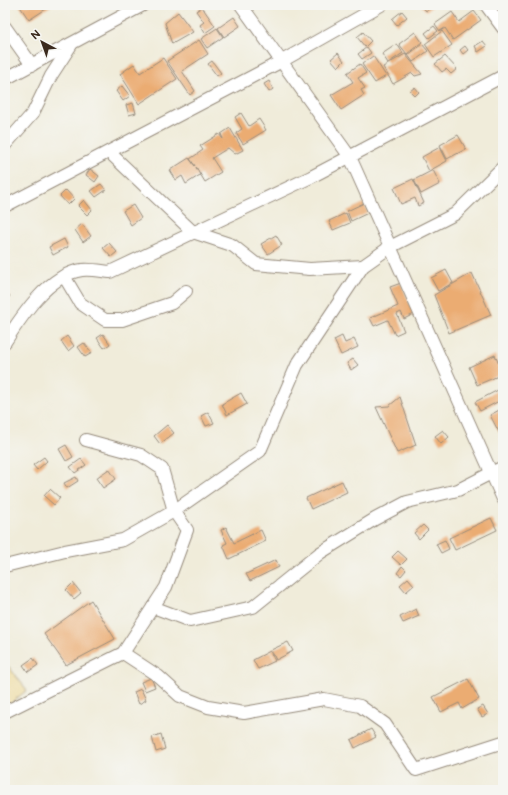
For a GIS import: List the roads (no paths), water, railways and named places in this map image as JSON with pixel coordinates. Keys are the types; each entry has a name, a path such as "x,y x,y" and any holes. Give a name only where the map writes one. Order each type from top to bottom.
{"street":[{"path":"5,79 143,5"},
{"path":"241,5 350,156 503,499"},
{"path":"5,206 282,61 381,5"},
{"path":"486,5 503,28"},
{"path":"5,27 32,65"},
{"path":"5,145 33,113 51,76 72,44"},
{"path":"5,342 39,295 64,276 82,270 110,272 311,177 503,76"},
{"path":"110,152 193,232 232,245 256,264 310,269 363,266"},
{"path":"5,566 65,551 123,540 174,511 260,451 297,365 363,266 390,247 455,214 503,167"},
{"path":"64,276 80,303 105,320 122,320 172,303 186,291"},
{"path":"5,712 123,653 166,587 187,530 174,511 162,469 141,454 86,440"},
{"path":"153,607 190,621 253,608 320,553 375,519 407,502 458,490 503,467"},
{"path":"123,653 158,676 180,696 208,707 244,713 324,699 360,706 385,724 416,770 503,742"}]}
